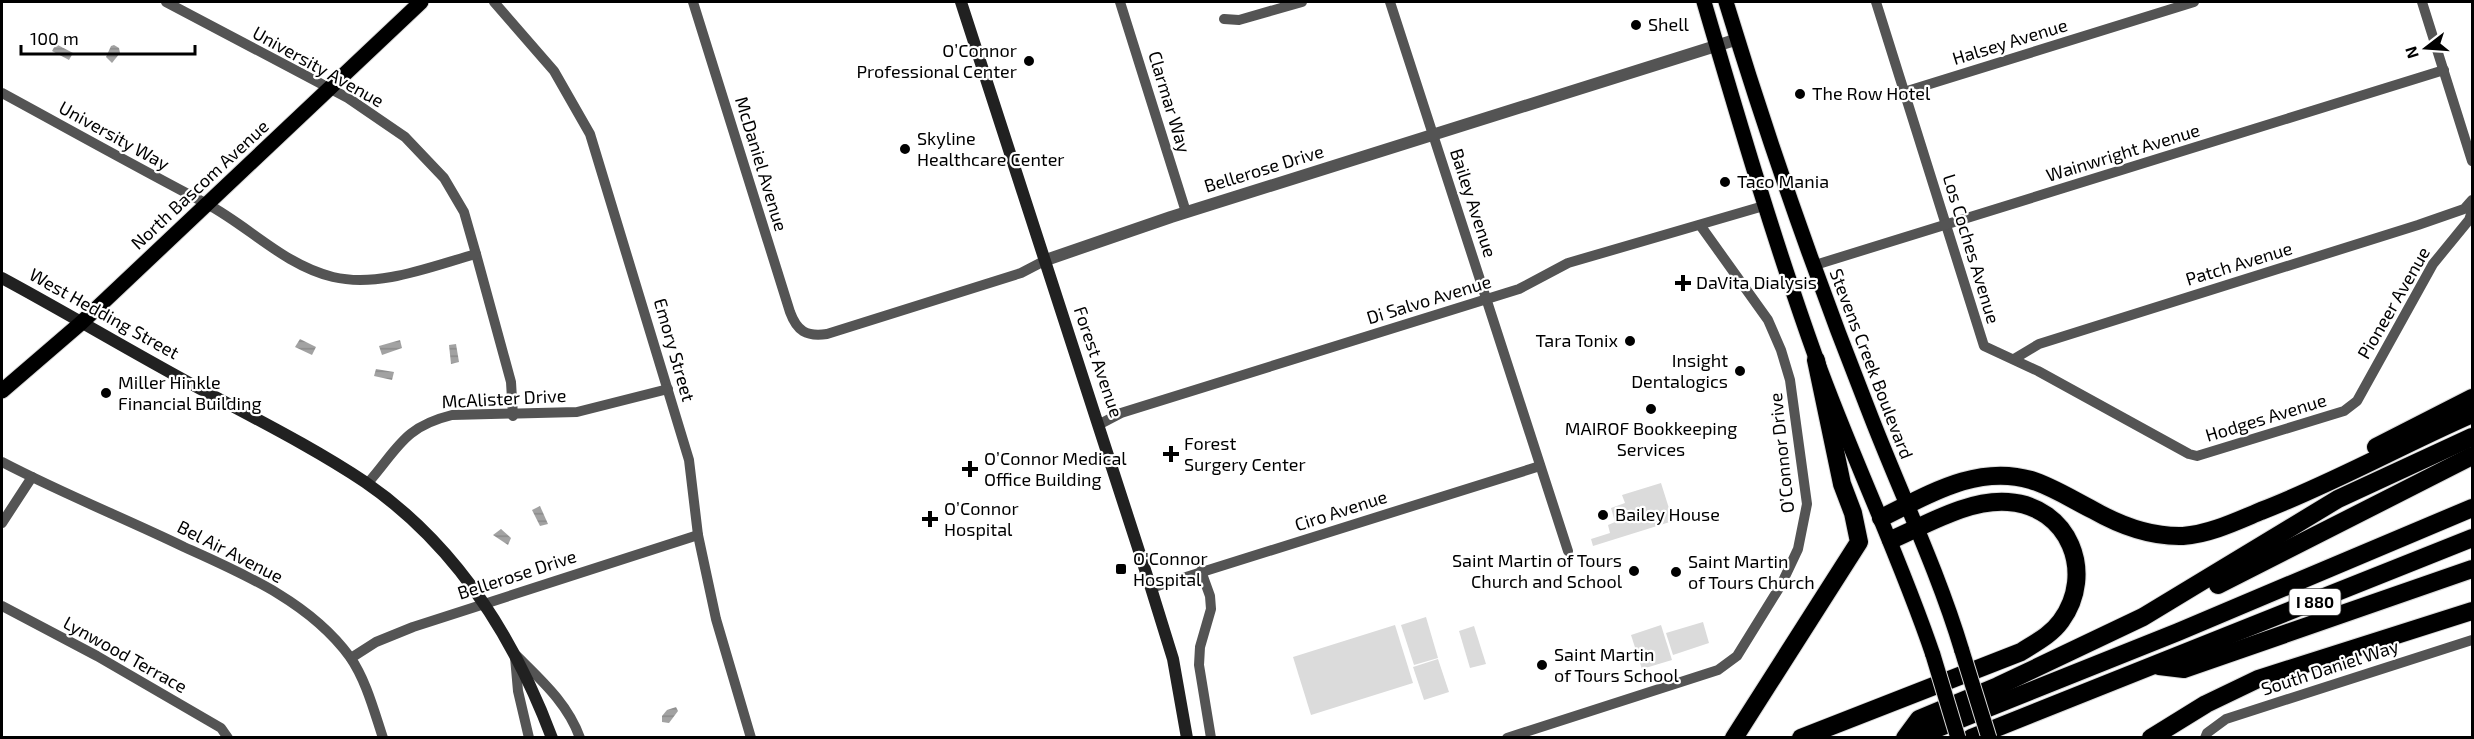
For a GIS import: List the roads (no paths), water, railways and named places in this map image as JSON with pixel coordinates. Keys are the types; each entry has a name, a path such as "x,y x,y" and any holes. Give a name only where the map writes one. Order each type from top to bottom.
{"highway":[{"path":"1734,738 1860,542 1853,513 1842,484 1816,360"},
{"path":"2248,517 2472,398"},
{"path":"1881,518 1923,495 1970,479 2011,476 2051,488 2115,523 2156,534 2186,536 2248,517 2304,494 2472,414"},
{"path":"1905,738 1919,719 1998,686 2143,617 2338,499 2472,437"},
{"path":"2143,617 2166,611 2472,456"},
{"path":"1802,738 2021,651 2048,635 2068,610 2078,580 2077,566 2065,535 2042,512 2024,504 1988,502 1970,507 1891,540"},
{"name":"I 880","path":"1913,738 2178,632 2472,508"},
{"name":"I 880","path":"1971,738 2157,666 2472,538"},
{"path":"2157,666 2184,669 2472,569"},
{"path":"2151,738 2234,689 2266,676 2472,610"},
{"path":"2135,738 2168,726"}],"main road":[{"name":"North Bascom Avenue","path":"2,391 81,323 421,2"},
{"name":"Forest Avenue","path":"962,2 1100,424 1151,588 1173,660 1188,738"},
{"name":"Stevens Creek Boulevard","path":"1726,2 1803,241 1960,644 1989,738"},
{"path":"1705,5 1816,360 1891,540 1933,655 1958,738"},
{"path":"1767,205 1803,241"},
{"name":"West Hedding Street","path":"2,278 311,449 367,484 447,555 486,603 530,683 552,738"}],"street":[{"name":"University Avenue","path":"166,2 330,89 405,137 444,178 464,212 511,382 513,416"},
{"name":"Emory Street","path":"494,2 554,71 590,134 689,460 698,535 716,619 752,738"},
{"name":"McDaniel Avenue","path":"693,2 790,312 795,326 803,333"},
{"name":"Clarmar Way","path":"1120,2 1186,212"},
{"path":"1224,19 1239,20 1302,2"},
{"name":"Bailey Avenue","path":"1390,2 1568,551"},
{"path":"1705,5 1726,2"},
{"name":"Los Coches Avenue","path":"1876,2 1984,346 2014,358 2197,456"},
{"name":"Halsey Avenue","path":"1904,92 2194,2"},
{"path":"2422,2 2472,161"},
{"name":"Bellerose Drive","path":"803,333 814,336 826,334 1021,273 1046,260 1186,212 1738,39"},
{"name":"Wainwright Avenue","path":"1812,266 2444,70"},
{"name":"University Way","path":"2,93 208,204 264,243 301,264 334,277 370,279 401,275 476,254"},
{"name":"Patch Avenue","path":"2014,358 2039,344 2418,225 2464,209 2472,200"},
{"name":"Di Salvo Avenue","path":"1100,424 1121,413 1520,289 1568,263 1767,205"},
{"name":"Pioneer Avenue","path":"2344,411 2357,401 2433,264 2469,220 2472,211"},
{"name":"O’Connor Drive","path":"1507,738 1718,670 1730,663 1752,634 1798,549 1806,518 1806,504 1791,380 1768,320 1700,225"},
{"name":"McAlister Drive","path":"367,484 404,437 417,427 452,415 513,416 577,412 668,389"},
{"name":"Hodges Avenue","path":"2197,456 2344,411"},
{"name":"Bel Air Avenue","path":"2,462 256,580 306,614 328,632 351,658 366,689 383,738"},
{"name":"Ciro Avenue","path":"1151,588 1540,466"},
{"path":"2,523 32,477"},
{"name":"Bellerose Drive","path":"351,658 376,642 412,627 698,535"},
{"path":"1202,571 1210,596 1211,609 1200,647 1199,665 1211,738"},
{"name":"Lynwood Terrace","path":"2,606 221,728 228,738"},
{"name":"South Daniel Way","path":"2205,738 2207,733 2226,718 2472,640"},
{"name":"West Hedding Street","path":"514,653 518,691 529,738"},
{"name":"West Hedding Street","path":"514,653 553,691 574,720 580,738"}],"place":[{"name":"Shell","path":"1636,25"},
{"name":"O’Connor Professional Center","path":"1029,61"},
{"name":"The Row Hotel","path":"1800,94"},
{"name":"Skyline Healthcare Center","path":"905,149"},
{"name":"Taco Mania","path":"1725,182"},
{"name":"DaVita Dialysis","path":"1683,283"},
{"name":"Tara Tonix","path":"1630,341"},
{"name":"Insight Dentalogics","path":"1740,371"},
{"name":"Miller Hinkle Financial Building","path":"106,393"},
{"name":"MAIROF Bookkeeping Services","path":"1651,409"},
{"name":"Forest Surgery Center","path":"1171,454"},
{"name":"O’Connor Medical Office Building","path":"970,469"},
{"name":"Bailey House","path":"1603,515"},
{"name":"O’Connor Hospital","path":"930,519"},
{"name":"O'Connor Hospital","path":"1121,569"},
{"name":"Saint Martin of Tours Church and School","path":"1634,571"},
{"name":"Saint Martin of Tours Church","path":"1676,572"},
{"name":"Saint Martin of Tours School","path":"1542,665"}]}
